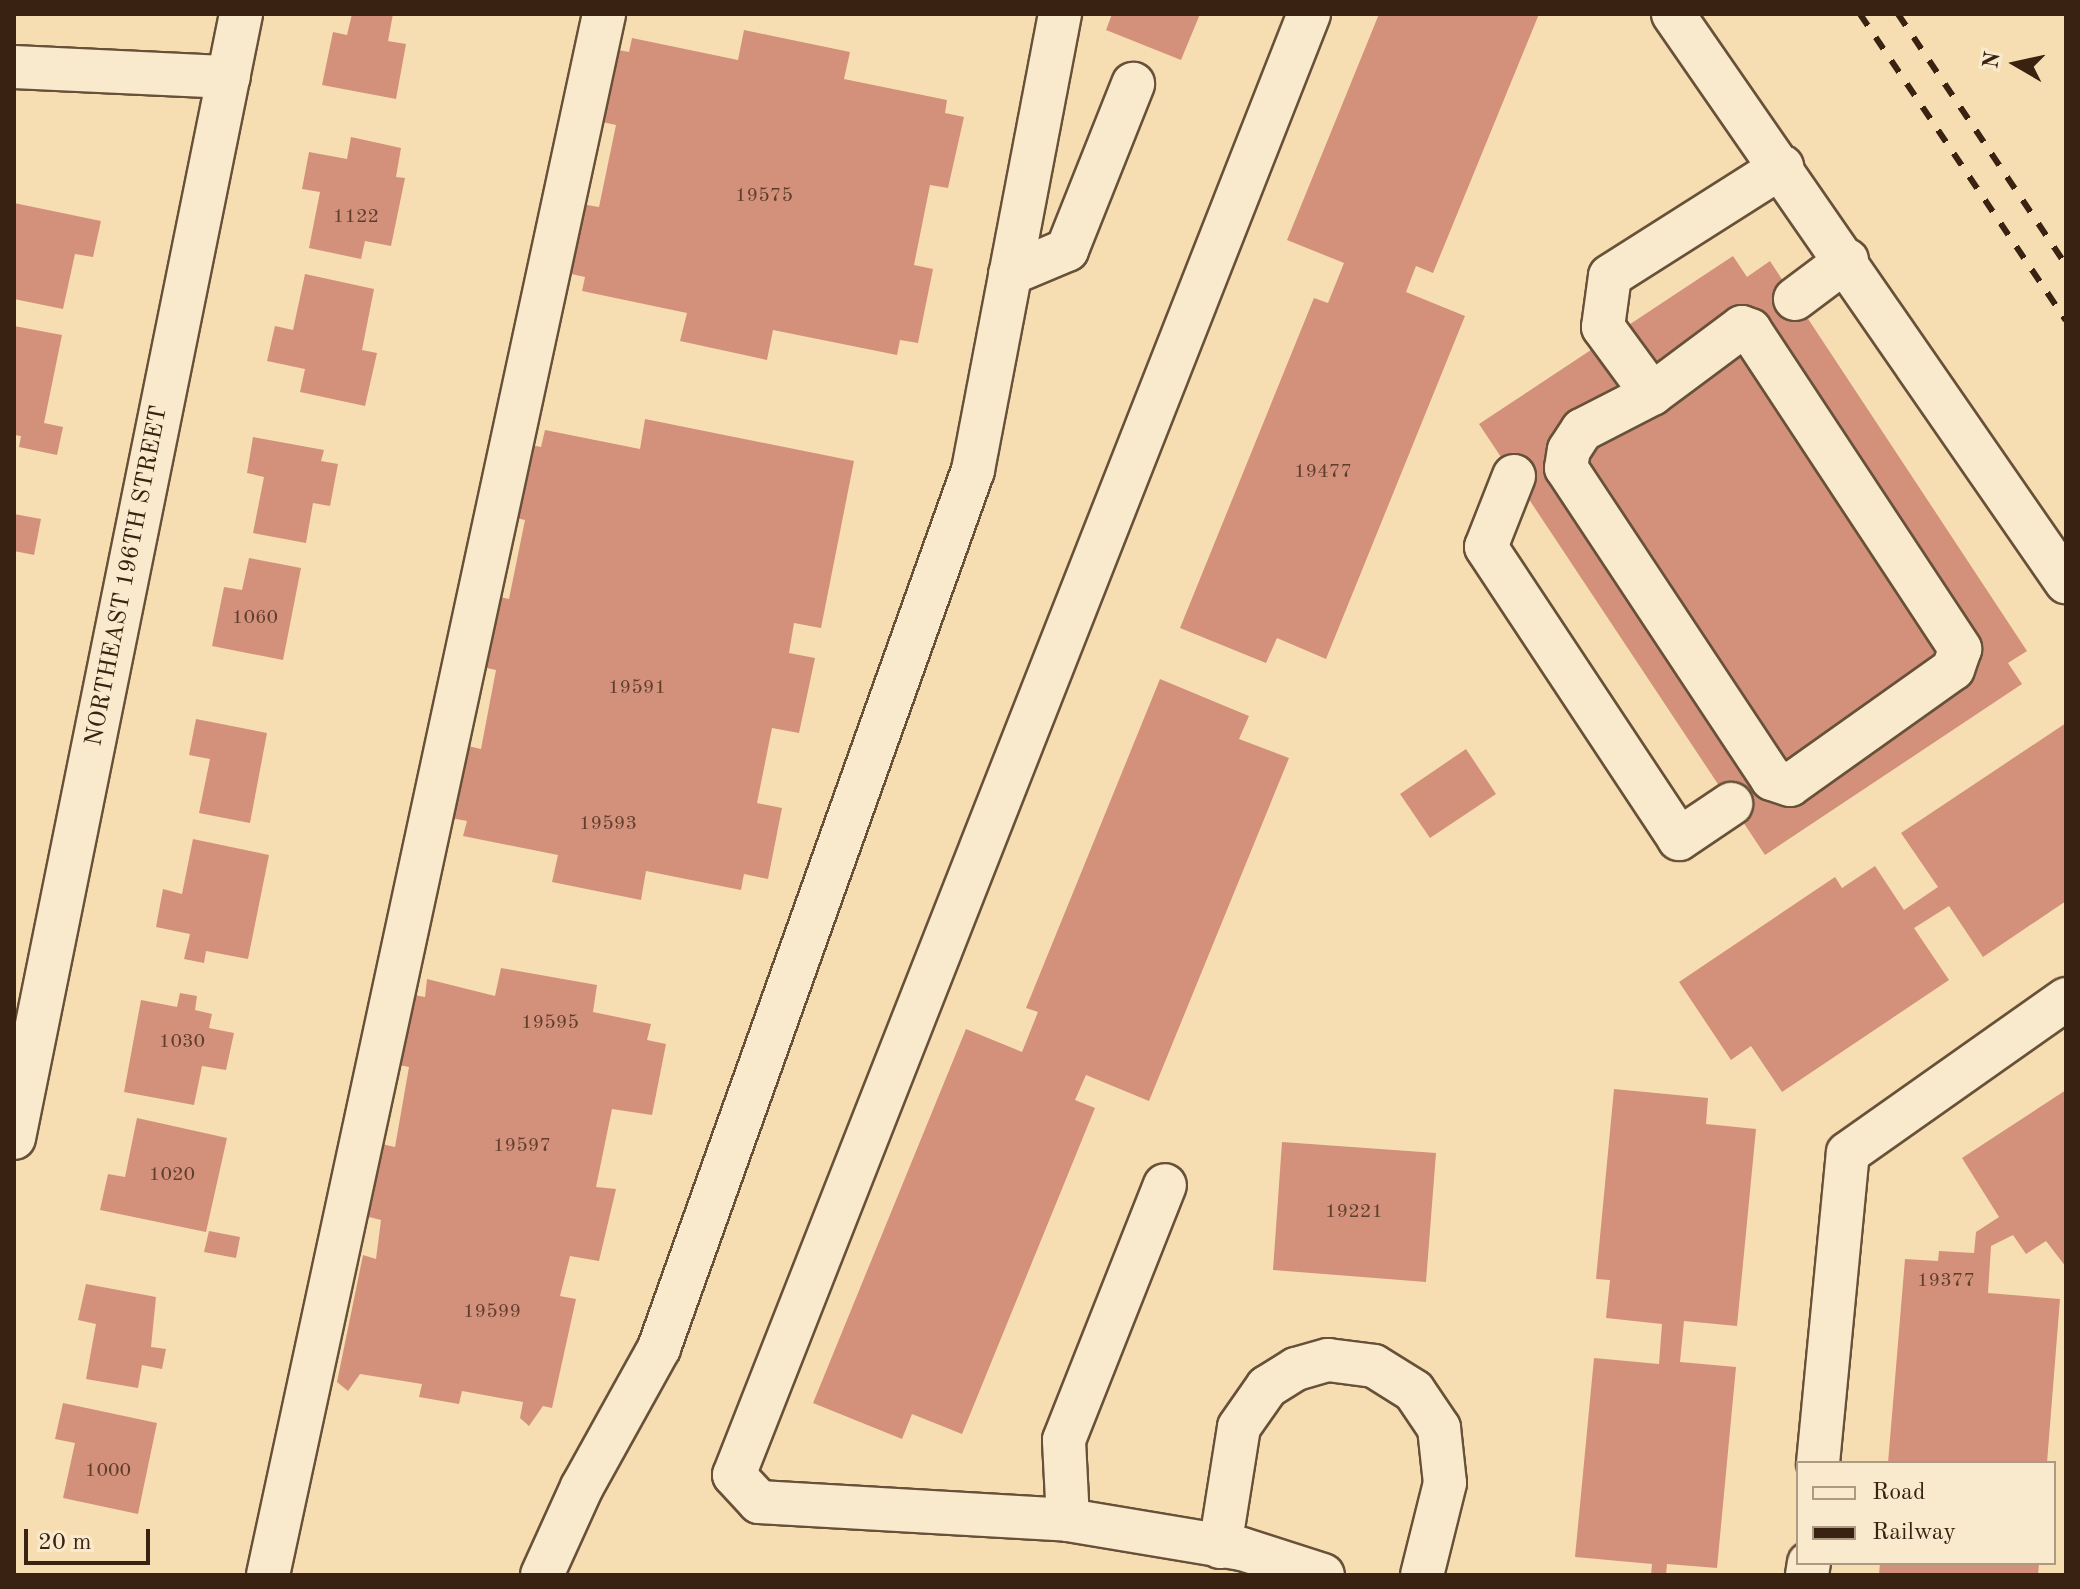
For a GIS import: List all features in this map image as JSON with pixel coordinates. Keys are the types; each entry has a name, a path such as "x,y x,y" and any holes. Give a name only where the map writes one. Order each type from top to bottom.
{"street":[{"name":"NORTHEAST 196TH STREET","path":"14,1138 241,14"},
{"path":"268,1575 604,14"},
{"path":"542,1575 582,1487 659,1348 973,470 1060,14"},
{"path":"1309,14 734,1475 759,1502 1068,1520 1217,1558 1323,1575"},
{"path":"1673,14 1847,260 2066,582"},
{"path":"14,67 229,77"},
{"path":"1010,274 1067,250 1133,84"},
{"path":"1652,394 1603,327 1610,276 1782,167"},
{"path":"1795,299 1847,260"},
{"path":"1734,328 1750,330 1960,649 1953,669 1790,785 1772,779 1566,468 1569,450 1582,430 1652,394 1734,328"},
{"path":"1514,476 1486,547 1670,826 1679,839 1731,804"},
{"path":"1818,1461 1848,1153 2066,999"},
{"path":"1068,1520 1064,1440 1165,1185"},
{"path":"1217,1558 1239,1427 1267,1387 1296,1369 1328,1360 1374,1366 1414,1391 1439,1428 1445,1483 1422,1575"}],"building":[{"path":"352,14 393,14 388,41 406,44 396,99 322,85 333,32 347,35"},
{"path":"1112,14 1200,14 1181,60 1106,30"},
{"path":"1379,14 1539,14 1433,273 1416,266 1406,292 1465,316 1326,659 1277,638 1266,663 1180,628 1314,298 1328,303 1344,263 1287,240"},
{"path":"744,30 850,52 844,79 947,100 945,113 964,117 948,188 930,185 914,265 933,269 918,343 900,340 897,355 773,330 767,360 680,341 687,313 582,291 585,277 567,273 581,204 599,207 616,125 598,121 613,49 629,52 632,38 738,60"},
{"path":"351,137 401,148 396,177 405,178 391,246 365,241 361,259 309,248 320,192 302,189 309,152 347,159"},
{"path":"14,203 101,221 93,257 75,254 63,309 14,299"},
{"path":"1733,256 1747,277 1770,261 2027,651 2008,663 2022,684 1765,855 1479,424"},
{"path":"305,274 374,289 362,350 377,353 365,406 300,392 305,369 267,361 275,326 293,330"},
{"path":"14,326 62,335 44,423 63,427 57,455 19,447 21,436 14,435"},
{"path":"645,419 854,461 821,628 794,623 789,653 815,658 799,733 772,728 757,803 782,808 768,879 744,874 741,890 646,871 641,900 552,882 558,855 463,836 467,821 440,816 455,743 481,749 496,670 473,665 487,594 509,599 525,520 502,515 517,442 541,447 545,430 640,449"},
{"path":"253,437 324,450 321,461 338,464 330,506 313,503 306,543 253,533 264,477 247,473"},
{"path":"14,514 41,519 34,555 14,551"},
{"path":"249,558 301,568 283,660 212,646 224,587 242,590"},
{"path":"1160,679 1249,716 1239,739 1289,758 1149,1101 1086,1075 1075,1100 1095,1108 962,1434 912,1414 902,1439 813,1403 966,1029 1022,1052 1038,1012 1026,1008"},
{"path":"196,719 267,733 250,823 199,813 210,759 189,755"},
{"path":"2066,723 2066,901 1983,957 1949,906 1914,928 1949,980 1782,1092 1751,1046 1731,1060 1679,982 1835,877 1842,888 1875,866 1904,910 1938,887 1901,833"},
{"path":"1466,749 1496,794 1430,838 1400,794"},
{"path":"193,839 269,855 248,959 206,951 204,963 184,959 190,934 156,927 163,889 182,894"},
{"path":"501,968 597,985 593,1012 651,1024 647,1040 666,1044 652,1115 612,1109 596,1187 616,1189 599,1261 570,1256 560,1296 576,1299 552,1408 543,1406 529,1426 520,1418 523,1402 462,1391 459,1404 419,1397 422,1384 360,1374 348,1391 337,1382 363,1255 376,1259 381,1220 365,1216 377,1143 395,1147 409,1067 394,1064 409,994 425,997 427,979 495,996"},
{"path":"180,993 197,996 195,1010 212,1014 209,1028 234,1033 226,1070 202,1066 194,1105 124,1092 141,1000 177,1007"},
{"path":"1614,1089 1708,1098 1706,1124 1756,1129 1737,1326 1684,1321 1680,1362 1736,1367 1717,1568 1667,1564 1666,1575 1651,1575 1652,1564 1575,1557 1594,1358 1659,1364 1662,1324 1606,1318 1610,1280 1596,1279"},
{"path":"2066,1090 2066,1267 2046,1241 2026,1254 2013,1235 1991,1246 1988,1293 2060,1299 2047,1461 1888,1461 1905,1259 1938,1261 1939,1251 1974,1253 1976,1232 1999,1217 1962,1158"},
{"path":"137,1118 227,1138 206,1232 100,1210 108,1174 125,1177"},
{"path":"1282,1142 1436,1153 1426,1282 1273,1270"},
{"path":"209,1231 240,1237 236,1258 204,1252"},
{"path":"86,1284 156,1297 151,1347 166,1349 162,1369 142,1365 138,1388 86,1379 96,1324 78,1320"},
{"path":"63,1403 157,1423 138,1514 63,1498 75,1443 55,1439"},
{"path":"1880,1565 2039,1565 2038,1575 1879,1575"}],"railway":[{"path":"1860,14 2066,320"},
{"path":"1898,14 2066,265"}]}
